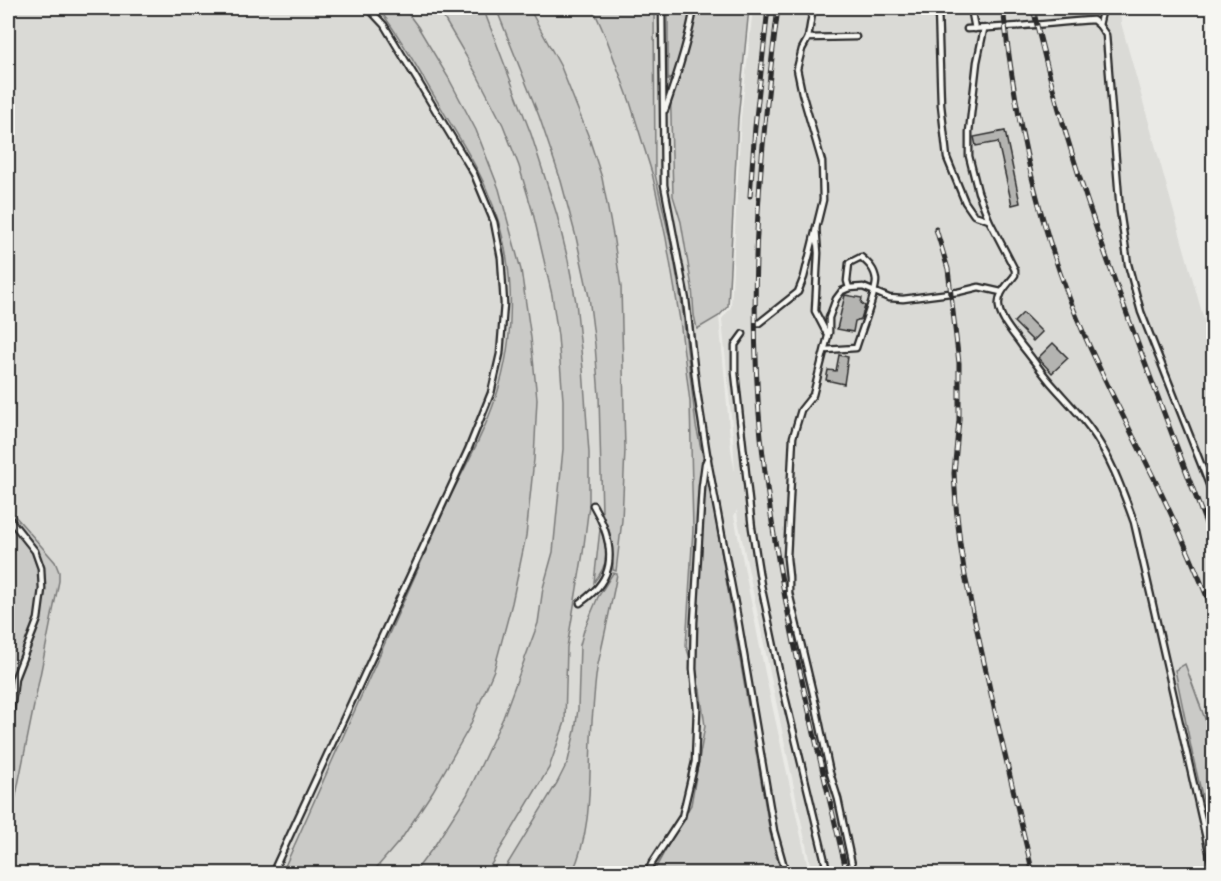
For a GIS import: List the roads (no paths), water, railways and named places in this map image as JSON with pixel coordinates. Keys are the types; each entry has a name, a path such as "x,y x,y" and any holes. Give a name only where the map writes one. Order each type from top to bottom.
{"lane":[{"path":"272,873 468,450 491,393 500,354 504,304 501,258 494,222 474,174 384,25 368,8"},
{"path":"662,8 664,185 686,300 697,392 774,831 786,873"},
{"path":"664,113 678,74 694,8"},
{"path":"759,323 798,292 804,277 823,200 822,162 797,69 802,49 808,38 813,8"},
{"path":"938,8 941,105 947,158 965,202 974,215 989,219"},
{"path":"971,8 975,29"},
{"path":"1100,25 1103,8"},
{"path":"967,29 1093,20 1100,25 1106,35 1119,200 1128,264 1141,312 1214,497"},
{"path":"984,29 969,132 969,156 978,192 1015,270 1015,275 1001,292 999,307 1006,324 1048,379 1090,428 1122,488 1134,522 1214,873"},
{"path":"808,38 856,37"},
{"path":"816,227 818,253 815,311 828,336"},
{"path":"825,350 856,348 876,280 871,266 861,257 849,264 847,281 849,288"},
{"path":"854,873 789,593 787,558 793,437 801,410 813,395 828,336 829,318 836,299 842,291 863,287 889,298 903,299 979,287 1001,292"},
{"path":"743,334 735,345 735,373 752,528 761,585 781,680 828,873"},
{"path":"647,873 682,817 695,762 697,709 693,669 694,622 702,487 708,457"},
{"path":"580,603 602,582 609,563 606,533 593,505"},
{"path":"8,516 35,551 41,568 42,589 38,618 15,678 8,737"}],"railway":[{"path":"750,196 768,8"},
{"path":"778,8 761,168 755,275 755,329 761,437 786,602 847,874"},
{"path":"1003,8 1019,119 1035,192 1057,264 1086,339 1170,512 1214,614"},
{"path":"1033,8 1069,145 1091,212 1214,545"},
{"path":"936,229 948,269 959,363 959,420 954,473 960,543 965,576 1033,874"}]}
